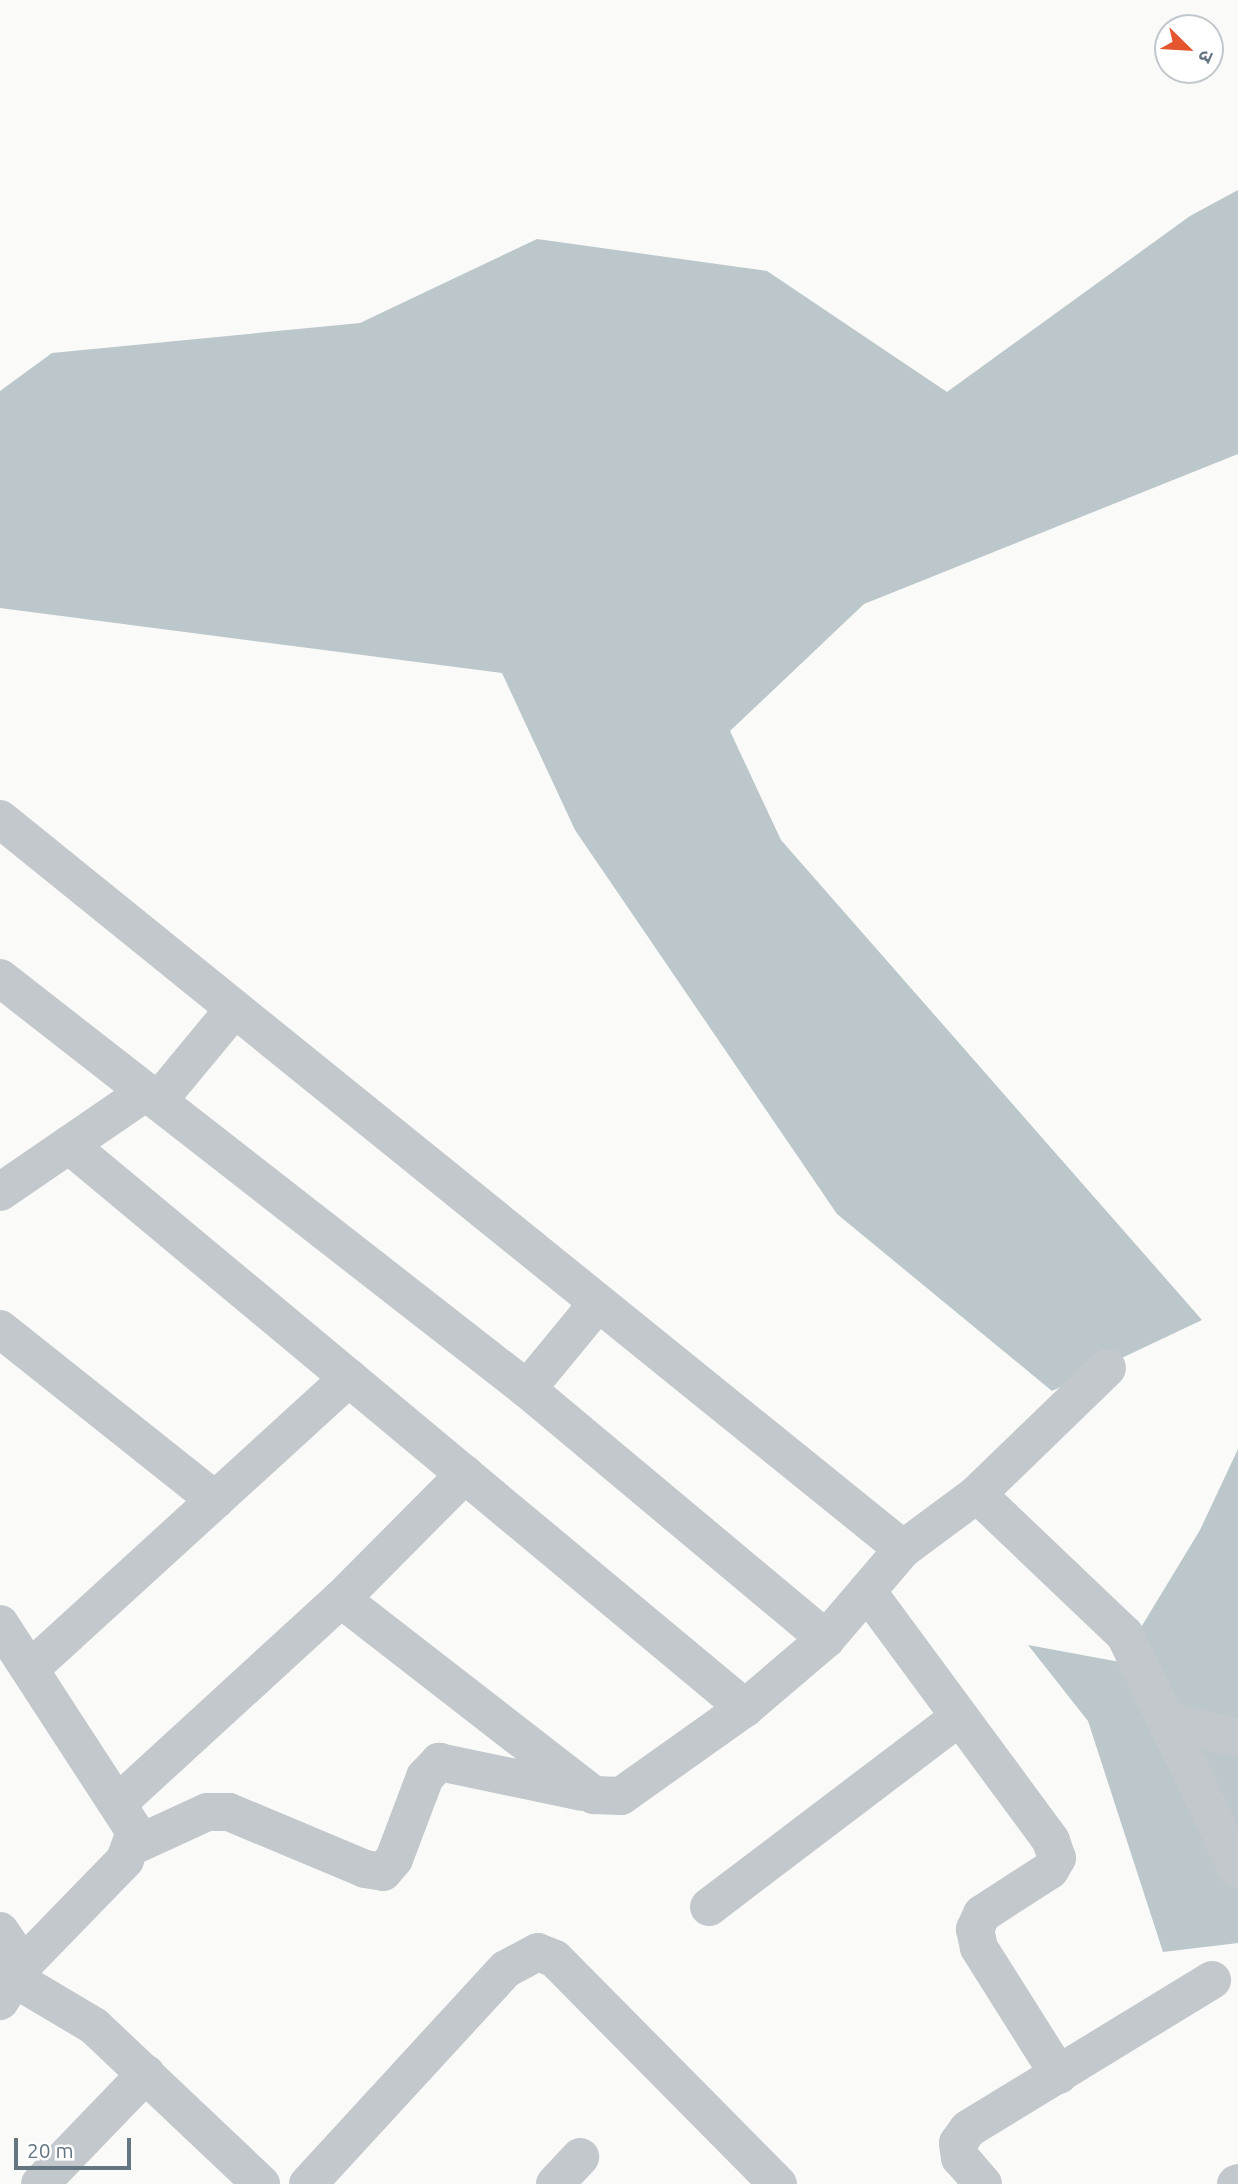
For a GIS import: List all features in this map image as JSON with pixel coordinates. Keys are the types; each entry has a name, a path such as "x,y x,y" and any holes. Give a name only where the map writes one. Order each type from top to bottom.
{"street":[{"path":"0,819 903,1549"},
{"path":"0,978 527,1389 826,1639"},
{"path":"0,1192 69,1145 152,1097 234,1009"},
{"path":"69,1145 744,1708"},
{"path":"527,1389 597,1304"},
{"path":"0,1329 215,1500"},
{"path":"13,1982 133,1846 207,1812 229,1812 365,1869 383,1872 394,1859 425,1777 439,1762 594,1795 621,1796 744,1708 826,1639 903,1549 977,1494 1107,1368"},
{"path":"30,1669 349,1378"},
{"path":"118,1803 341,1599 465,1474"},
{"path":"977,1494 1115,1621 1167,1721 1238,1870"},
{"path":"867,1591 1051,1841 1057,1858 1050,1870 982,1914 975,1929 979,1948 1059,2075"},
{"path":"341,1599 594,1795"},
{"path":"0,1624 118,1803 135,1832 133,1846"},
{"path":"709,1907 958,1718"},
{"path":"1167,1721 1238,1738"},
{"path":"0,1931 13,1982 94,2026 261,2184"},
{"path":"308,2184 506,1969 538,1952 555,1959 778,2184"},
{"path":"983,2184 960,2158 958,2143 968,2129 1212,1980"},
{"path":"40,2184 146,2074"},
{"path":"555,2184 580,2157"}],"shaded area":[{"path":"1238,190 1238,454 864,604 730,731 781,840 1202,1320 1052,1391 837,1214 575,830 502,673 0,608 0,391 52,353 360,323 537,239 767,271 947,392 1190,216"},
{"path":"1238,1449 1238,1943 1163,1952 1088,1721 1028,1645 1120,1662 1200,1530"}]}
